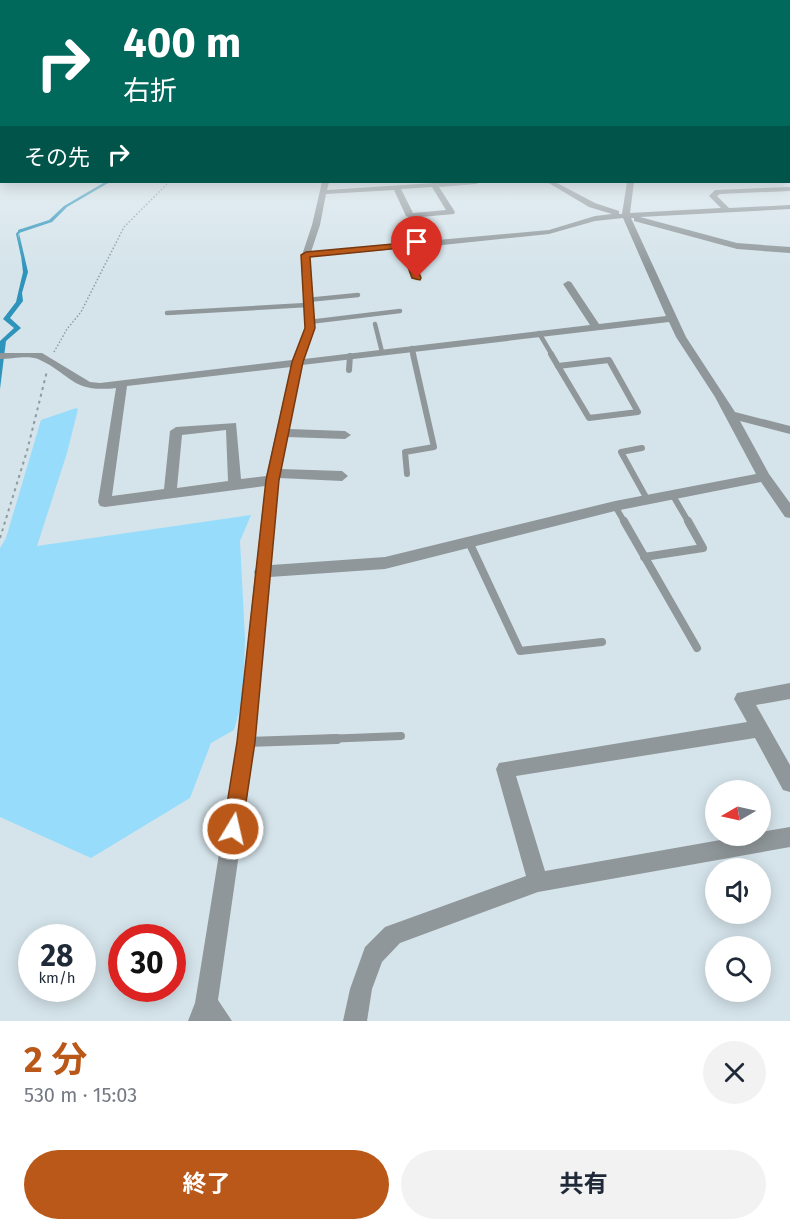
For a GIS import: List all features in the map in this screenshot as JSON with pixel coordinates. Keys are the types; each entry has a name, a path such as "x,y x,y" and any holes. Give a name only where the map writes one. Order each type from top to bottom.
{"street":[{"path":"209,1015 246,742 261,572 273,477 297,362 310,328 306,255 325,192 325,183"},
{"path":"325,192 466,183"},
{"path":"552,183 592,205 626,216 737,246 790,250"},
{"path":"630,183 626,216 681,337 731,415 764,477 788,508"},
{"path":"397,189 410,216 450,212 435,186"},
{"path":"728,211 713,196 718,192 790,189"},
{"path":"404,246 549,232 584,219 790,207"},
{"path":"568,284 596,327"},
{"path":"4,356 39,355 87,385 122,383 674,318"},
{"path":"122,383 105,502 235,486 273,477 342,476"},
{"path":"731,415 790,429"},
{"path":"170,493 176,431 232,426 235,486"},
{"path":"281,433 345,435"},
{"path":"261,572 385,563 615,506 764,477"},
{"path":"790,691 743,699 790,783"},
{"path":"538,882 505,768 760,729"},
{"path":"355,1021 361,989 373,955 393,935 538,882 790,837"}],"lane":[{"path":"306,255 404,246 417,278"},
{"path":"168,313 307,303 358,295"},
{"path":"309,322 400,311"},
{"path":"375,324 382,352"},
{"path":"539,333 558,366 589,418 638,412 609,360 558,366"},
{"path":"407,474 405,452 434,447 412,348"},
{"path":"349,370 350,356"},
{"path":"642,448 621,452 647,500"},
{"path":"644,557 704,548 672,494"},
{"path":"615,506 697,648"},
{"path":"469,542 520,651 602,642"},
{"path":"246,742 402,736"}],"path":[{"path":"0,538 27,451 40,393 50,362 67,329 81,312 124,227 168,183"}],"shaded area":[{"path":"103,183 108,183 67,207 52,222 19,233 28,272 22,293 23,301 10,318 21,328 6,341 0,389 0,341 14,328 3,319 16,302 23,272 18,230 49,220 64,206"},
{"path":"78,409 67,453 37,546 251,515 240,541 245,639 243,698 234,730 211,743 190,798 91,858 0,817 0,548 6,538 41,420"}],"waterway":[{"path":"21,230 17,234 22,256"}],"route":[{"path":"233,829 246,742 261,572 272,480 297,362 310,328 306,255 404,246 417,278"}]}
